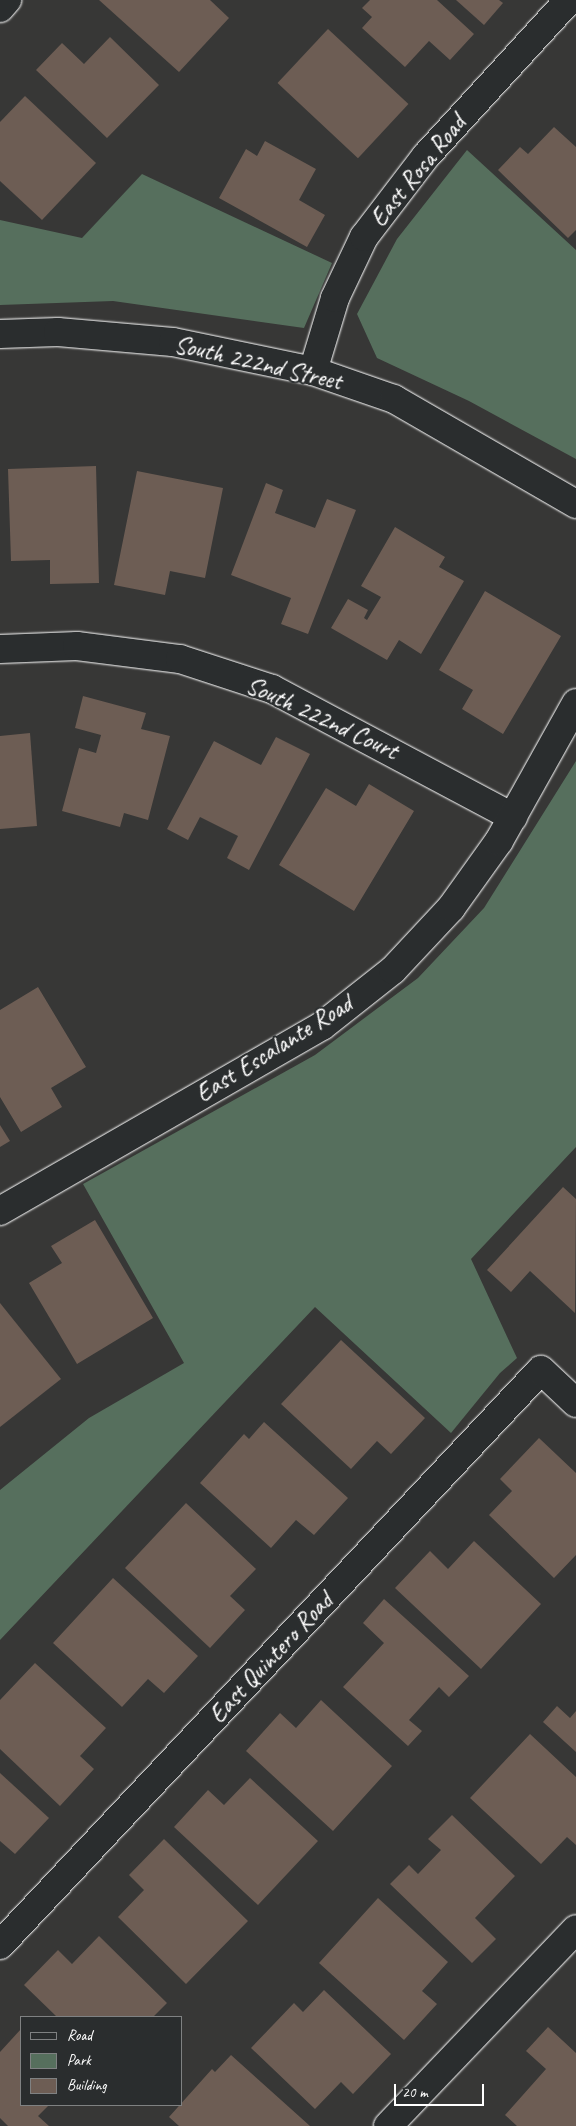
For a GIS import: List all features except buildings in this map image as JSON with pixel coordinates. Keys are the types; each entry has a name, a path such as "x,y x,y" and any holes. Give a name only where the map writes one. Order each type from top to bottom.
{"street":[{"path":"0,8 8,0"},
{"name":"East Rosa Road","path":"313,371 335,298 364,237 426,156 569,0"},
{"name":"South 222nd Street","path":"0,334 58,332 173,342 313,371 394,399 576,504"},
{"name":"South 222nd Court","path":"0,649 76,646 180,659 263,686 513,817"},
{"name":"East Escalante Road","path":"0,1211 322,1026 393,970 451,908 513,817 576,703"},
{"name":"East Quintero Road","path":"0,1945 541,1370 576,1403"},
{"path":"388,2126 576,1929"}],"green space":[{"path":"467,150 576,250 576,459 469,401 377,358 357,314 397,239"},
{"path":"142,174 332,263 304,328 113,301 0,305 0,220 82,238"},
{"path":"576,761 576,1147 471,1259 517,1358 500,1373 451,1433 315,1307 0,1640 0,1490 89,1418 184,1363 83,1184 315,1055 418,978 484,908"}]}
